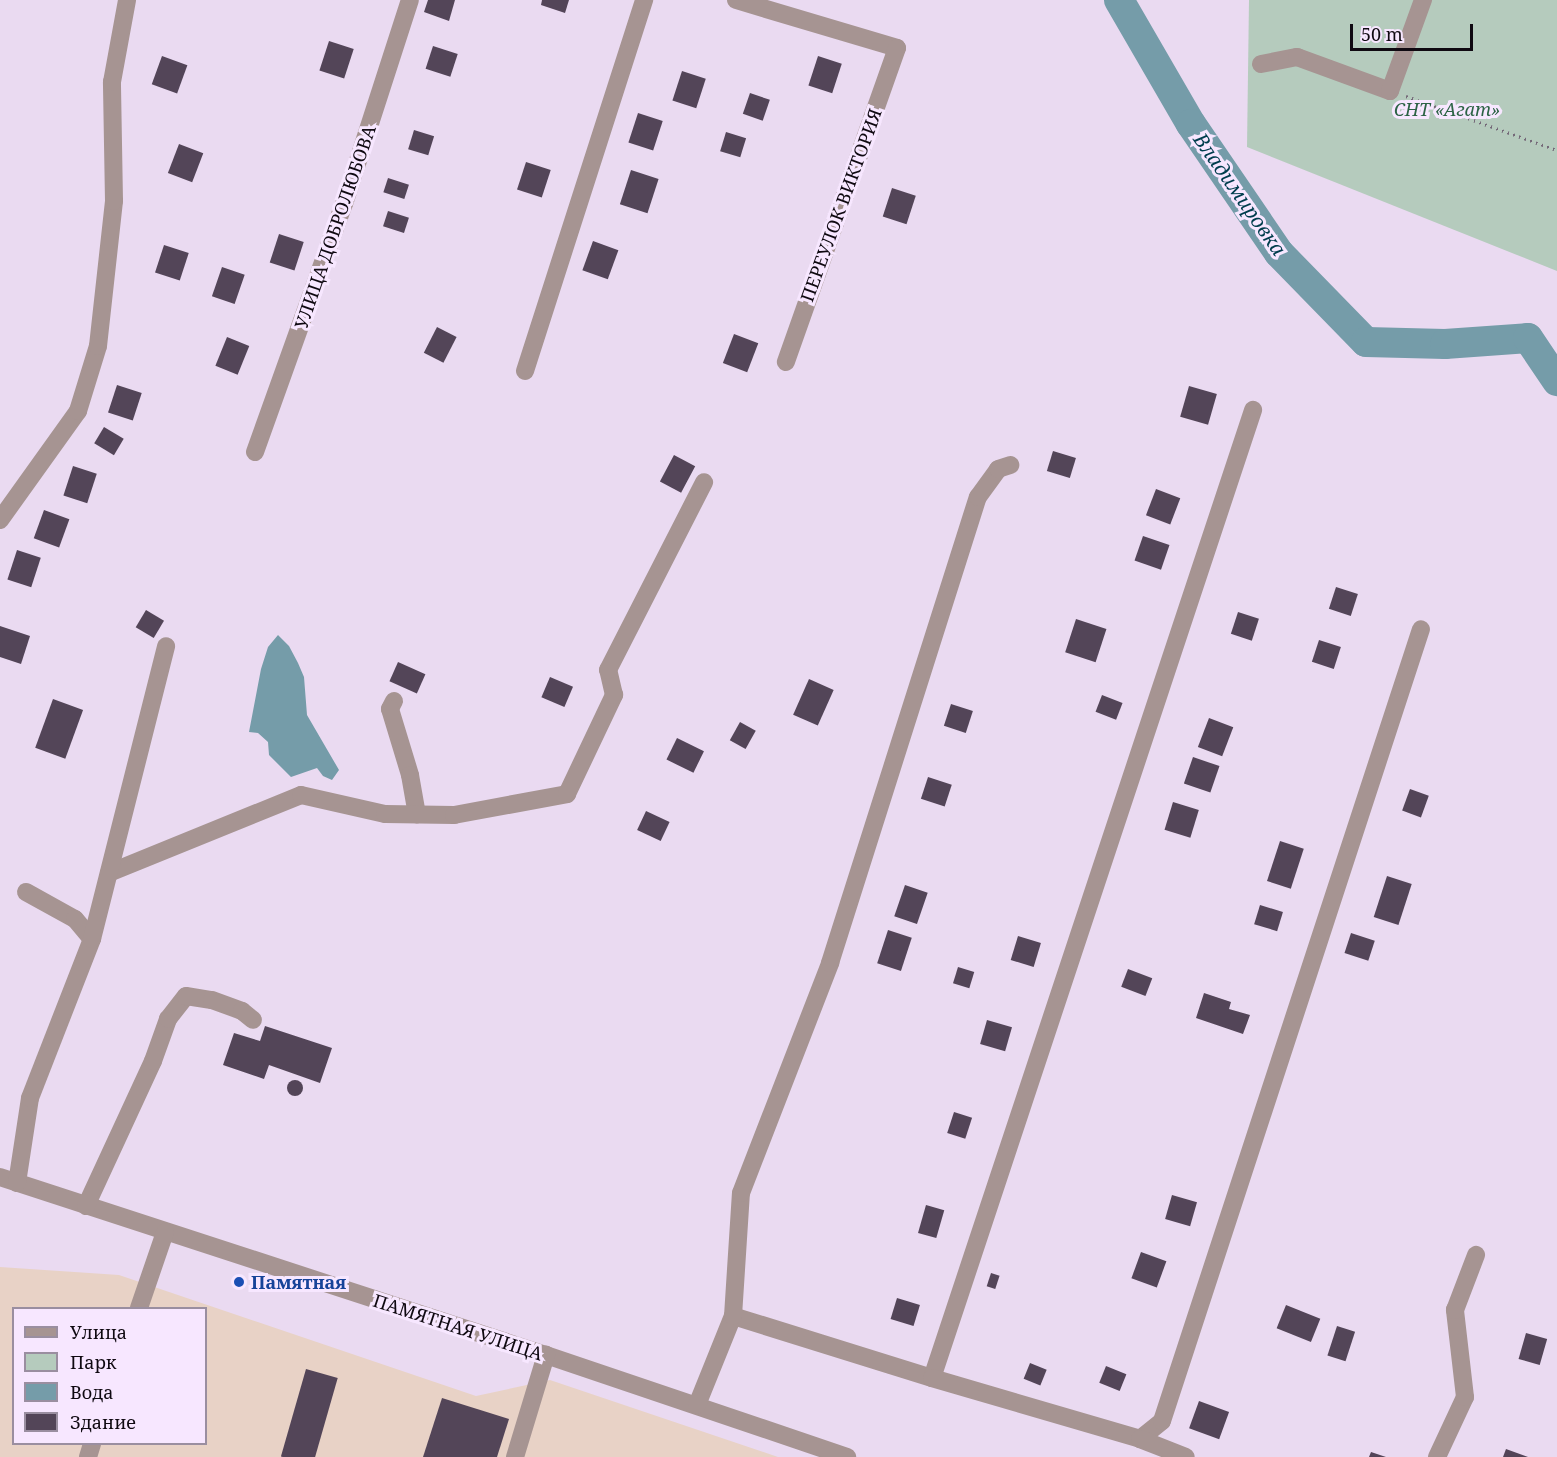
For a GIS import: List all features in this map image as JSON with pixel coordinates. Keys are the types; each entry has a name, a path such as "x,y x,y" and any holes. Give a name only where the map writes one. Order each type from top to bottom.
{"street":[{"path":"0,520 78,411 98,346 114,201 112,82 127,0"},
{"name":"УЛИЦА ДОБРОЛЮБОВА","path":"255,452 344,204 410,0"},
{"path":"525,371 644,0"},
{"name":"ПЕРЕУЛОК ВИКТОРИЯ","path":"736,0 897,48 786,362"},
{"path":"1261,64 1297,57 1390,91 1423,0"},
{"path":"932,1378 1253,410"},
{"path":"697,1405 734,1316 741,1193 830,963 978,496 998,469 1010,465"},
{"path":"109,873 301,795 385,814 454,815 567,794 614,695 608,670 704,482"},
{"path":"1140,1439 1162,1421 1421,629"},
{"path":"8,1180 30,1098 92,939 166,646"},
{"path":"394,701 390,709 410,775 417,814"},
{"path":"26,892 75,919 92,939"},
{"path":"86,1206 153,1061 168,1019 186,996 212,1000 242,1011 254,1020"},
{"name":"ПАМЯТНАЯ УЛИЦА","path":"8,1180 546,1355 847,1457"},
{"path":"139,1307 165,1232"},
{"path":"1437,1457 1465,1397 1455,1310 1476,1255"},
{"path":"734,1316 932,1378 1140,1439 1186,1457"},
{"path":"515,1457 546,1355"}],"path":[{"path":"1390,91 1557,150"}],"shaded area":[{"path":"0,1267 119,1275 476,1396 550,1380 778,1457 0,1457"}],"green space":[{"name":"СНТ «Агат»","path":"1249,0 1557,0 1557,271 1247,147"}],"water":[{"path":"278,635 289,646 298,663 304,677 307,715 339,770 332,780 323,776 317,768 291,777 269,755 268,742 258,733 249,732 261,669 268,647"}],"building":[{"path":"428,0 455,0 449,21 424,12"},
{"path":"542,0 569,0 565,13 541,5"},
{"path":"329,41 354,49 344,79 319,70"},
{"path":"433,46 458,54 450,77 426,69"},
{"path":"162,56 187,65 177,93 152,84"},
{"path":"818,56 842,64 832,93 808,85"},
{"path":"682,71 706,79 696,108 672,100"},
{"path":"750,93 770,100 763,121 743,114"},
{"path":"638,113 663,121 653,151 628,142"},
{"path":"414,130 434,136 428,155 408,149"},
{"path":"726,132 746,138 740,157 720,151"},
{"path":"179,144 203,153 192,182 168,173"},
{"path":"526,162 551,170 542,198 517,190"},
{"path":"631,170 659,179 647,213 620,204"},
{"path":"388,178 409,185 404,199 383,192"},
{"path":"892,188 916,196 907,224 883,217"},
{"path":"388,211 409,218 404,233 383,226"},
{"path":"279,234 304,242 294,271 270,263"},
{"path":"593,241 618,250 608,279 582,270"},
{"path":"164,245 189,253 180,281 155,273"},
{"path":"222,267 245,275 235,304 212,296"},
{"path":"437,327 457,337 443,363 424,353"},
{"path":"734,334 758,343 747,372 723,363"},
{"path":"227,337 249,346 238,375 215,366"},
{"path":"117,385 142,393 133,421 108,413"},
{"path":"1189,386 1217,394 1208,425 1180,417"},
{"path":"104,427 124,439 114,455 94,443"},
{"path":"1053,451 1076,458 1070,478 1047,471"},
{"path":"674,455 695,466 681,493 660,481"},
{"path":"73,466 97,474 87,503 63,495"},
{"path":"1156,489 1180,498 1170,524 1146,515"},
{"path":"44,510 69,519 59,547 34,538"},
{"path":"1143,536 1169,545 1161,570 1135,561"},
{"path":"17,550 41,558 31,587 7,579"},
{"path":"1336,587 1358,594 1351,616 1329,609"},
{"path":"146,610 164,621 154,638 136,627"},
{"path":"1238,612 1259,619 1252,641 1231,634"},
{"path":"1076,619 1106,629 1096,662 1065,652"},
{"path":"0,626 30,636 21,664 0,657"},
{"path":"1319,640 1341,647 1334,669 1312,662"},
{"path":"398,662 425,674 417,693 389,681"},
{"path":"550,677 573,687 564,707 541,697"},
{"path":"809,679 834,690 818,726 793,715"},
{"path":"1102,695 1123,703 1116,720 1096,712"},
{"path":"53,699 83,710 65,759 35,748"},
{"path":"951,704 973,711 966,733 944,726"},
{"path":"1209,718 1233,727 1222,756 1198,747"},
{"path":"740,722 756,731 746,749 730,740"},
{"path":"677,738 704,751 693,773 666,760"},
{"path":"1193,757 1219,766 1210,793 1184,783"},
{"path":"928,777 952,785 945,807 921,799"},
{"path":"1410,789 1429,796 1421,817 1402,811"},
{"path":"1173,802 1199,810 1190,838 1165,830"},
{"path":"646,811 670,822 661,841 637,830"},
{"path":"1280,841 1304,849 1291,889 1267,881"},
{"path":"1387,876 1412,884 1398,925 1374,917"},
{"path":"905,885 928,893 917,924 894,916"},
{"path":"1260,905 1283,912 1277,931 1254,924"},
{"path":"888,930 912,938 901,971 877,963"},
{"path":"1351,933 1375,941 1368,961 1345,953"},
{"path":"1018,936 1041,943 1034,967 1011,960"},
{"path":"958,967 974,972 969,988 953,983"},
{"path":"1128,969 1152,978 1145,996 1121,987"},
{"path":"1204,993 1231,1002 1229,1009 1250,1015 1243,1034 1196,1018"},
{"path":"987,1020 1012,1027 1005,1051 980,1044"},
{"path":"265,1026 332,1048 320,1083 269,1065 264,1079 223,1065 234,1033 260,1041"},
{"path":"292,1080 298,1080 303,1088 301,1094 292,1096 287,1091 287,1085"},
{"path":"954,1112 972,1118 965,1139 947,1133"},
{"path":"1172,1195 1197,1202 1190,1226 1165,1219"},
{"path":"926,1205 944,1210 936,1238 918,1233"},
{"path":"1141,1252 1166,1261 1157,1288 1131,1278"},
{"path":"991,1273 1000,1276 995,1289 987,1286"},
{"path":"897,1298 920,1305 914,1326 891,1319"},
{"path":"1286,1305 1320,1319 1311,1342 1277,1328"},
{"path":"1337,1326 1355,1332 1345,1361 1327,1355"},
{"path":"1526,1333 1547,1339 1540,1365 1519,1359"},
{"path":"1030,1363 1047,1370 1040,1386 1024,1379"},
{"path":"1106,1366 1126,1374 1120,1391 1099,1383"},
{"path":"306,1369 338,1378 315,1457 281,1456"},
{"path":"442,1398 509,1419 497,1457 423,1457"},
{"path":"1199,1401 1229,1412 1219,1439 1189,1428"},
{"path":"1506,1449 1528,1457 1503,1457"},
{"path":"1371,1452 1386,1457 1369,1457"}],"waterway":[{"name":"Владимировка","path":"1119,0 1191,124 1279,253 1366,342 1445,344 1528,338 1557,381"}],"place":[{"name":"Памятная","path":"239,1282"}]}
